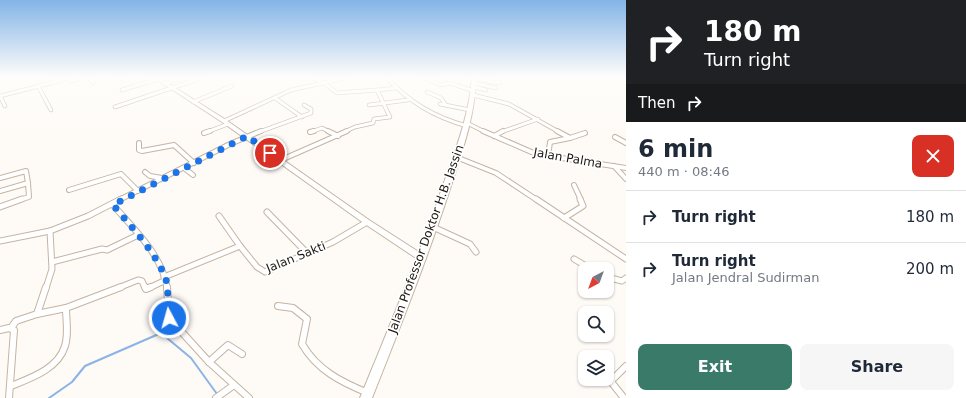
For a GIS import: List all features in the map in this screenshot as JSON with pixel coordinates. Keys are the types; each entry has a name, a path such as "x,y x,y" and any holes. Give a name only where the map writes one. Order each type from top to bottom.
{"highway":[{"name":"Jalan Professor Doktor H.B. Jassin","path":"367,396 433,227 467,124 472,96"}],"street":[{"path":"0,96 5,106"},
{"path":"43,96 51,110"},
{"path":"115,107 151,96"},
{"path":"183,96 247,136 367,222 422,258"},
{"path":"193,102 209,96"},
{"path":"204,133 280,96"},
{"path":"281,160 338,136 355,127 373,123 374,119 390,117 380,96"},
{"name":"Jalan Palma","path":"404,96 408,100 442,119 467,124 519,148 548,156 626,168"},
{"path":"435,96 441,98 445,104"},
{"path":"494,96 570,138"},
{"path":"275,98 302,117"},
{"path":"369,105 408,100"},
{"path":"440,104 470,110"},
{"path":"0,241 50,231 113,205 162,178 247,136 282,122 302,117 312,111 304,105"},
{"path":"494,136 506,129 538,119"},
{"path":"310,132 322,128 338,136"},
{"path":"548,156 550,142 585,133"},
{"path":"614,137 626,143"},
{"path":"139,143 139,150 142,151 174,145 194,163"},
{"path":"456,157 496,173 626,259"},
{"path":"614,166 626,179"},
{"path":"184,168 193,175"},
{"path":"0,178 26,171 29,197 0,207"},
{"path":"145,172 150,176 162,178"},
{"path":"69,190 121,174 138,191"},
{"path":"0,191 28,183"},
{"path":"564,218 583,206 574,185"},
{"path":"113,205 149,249 165,279 169,318 209,362 249,398"},
{"path":"267,212 306,253"},
{"path":"0,330 11,328 16,322 37,314 66,308 138,280 142,281 146,289 240,246 219,216"},
{"name":"Jalan Sakti","path":"240,246 263,272 332,242 367,222"},
{"path":"433,227 470,244 476,252"},
{"path":"37,314 49,280 52,262 50,231"},
{"path":"52,262 102,249 107,250 138,235"},
{"path":"574,259 579,262"},
{"path":"614,279 622,281 626,278"},
{"path":"278,306 293,308 308,319 302,344 315,363 341,381 367,396"},
{"path":"11,386 29,379 43,371 63,351 66,339 66,308"},
{"path":"9,398 14,334 14,330 11,328"},
{"path":"209,362 228,345 242,354"},
{"path":"624,398 612,383 612,380 626,366"},
{"path":"219,396 234,385"}],"waterway":[{"path":"49,398 72,382 85,366 161,333 191,358 217,394"}],"route":[{"path":"169,318 167,308 167,284 164,277 149,249 113,205 247,136 270,153"}]}
